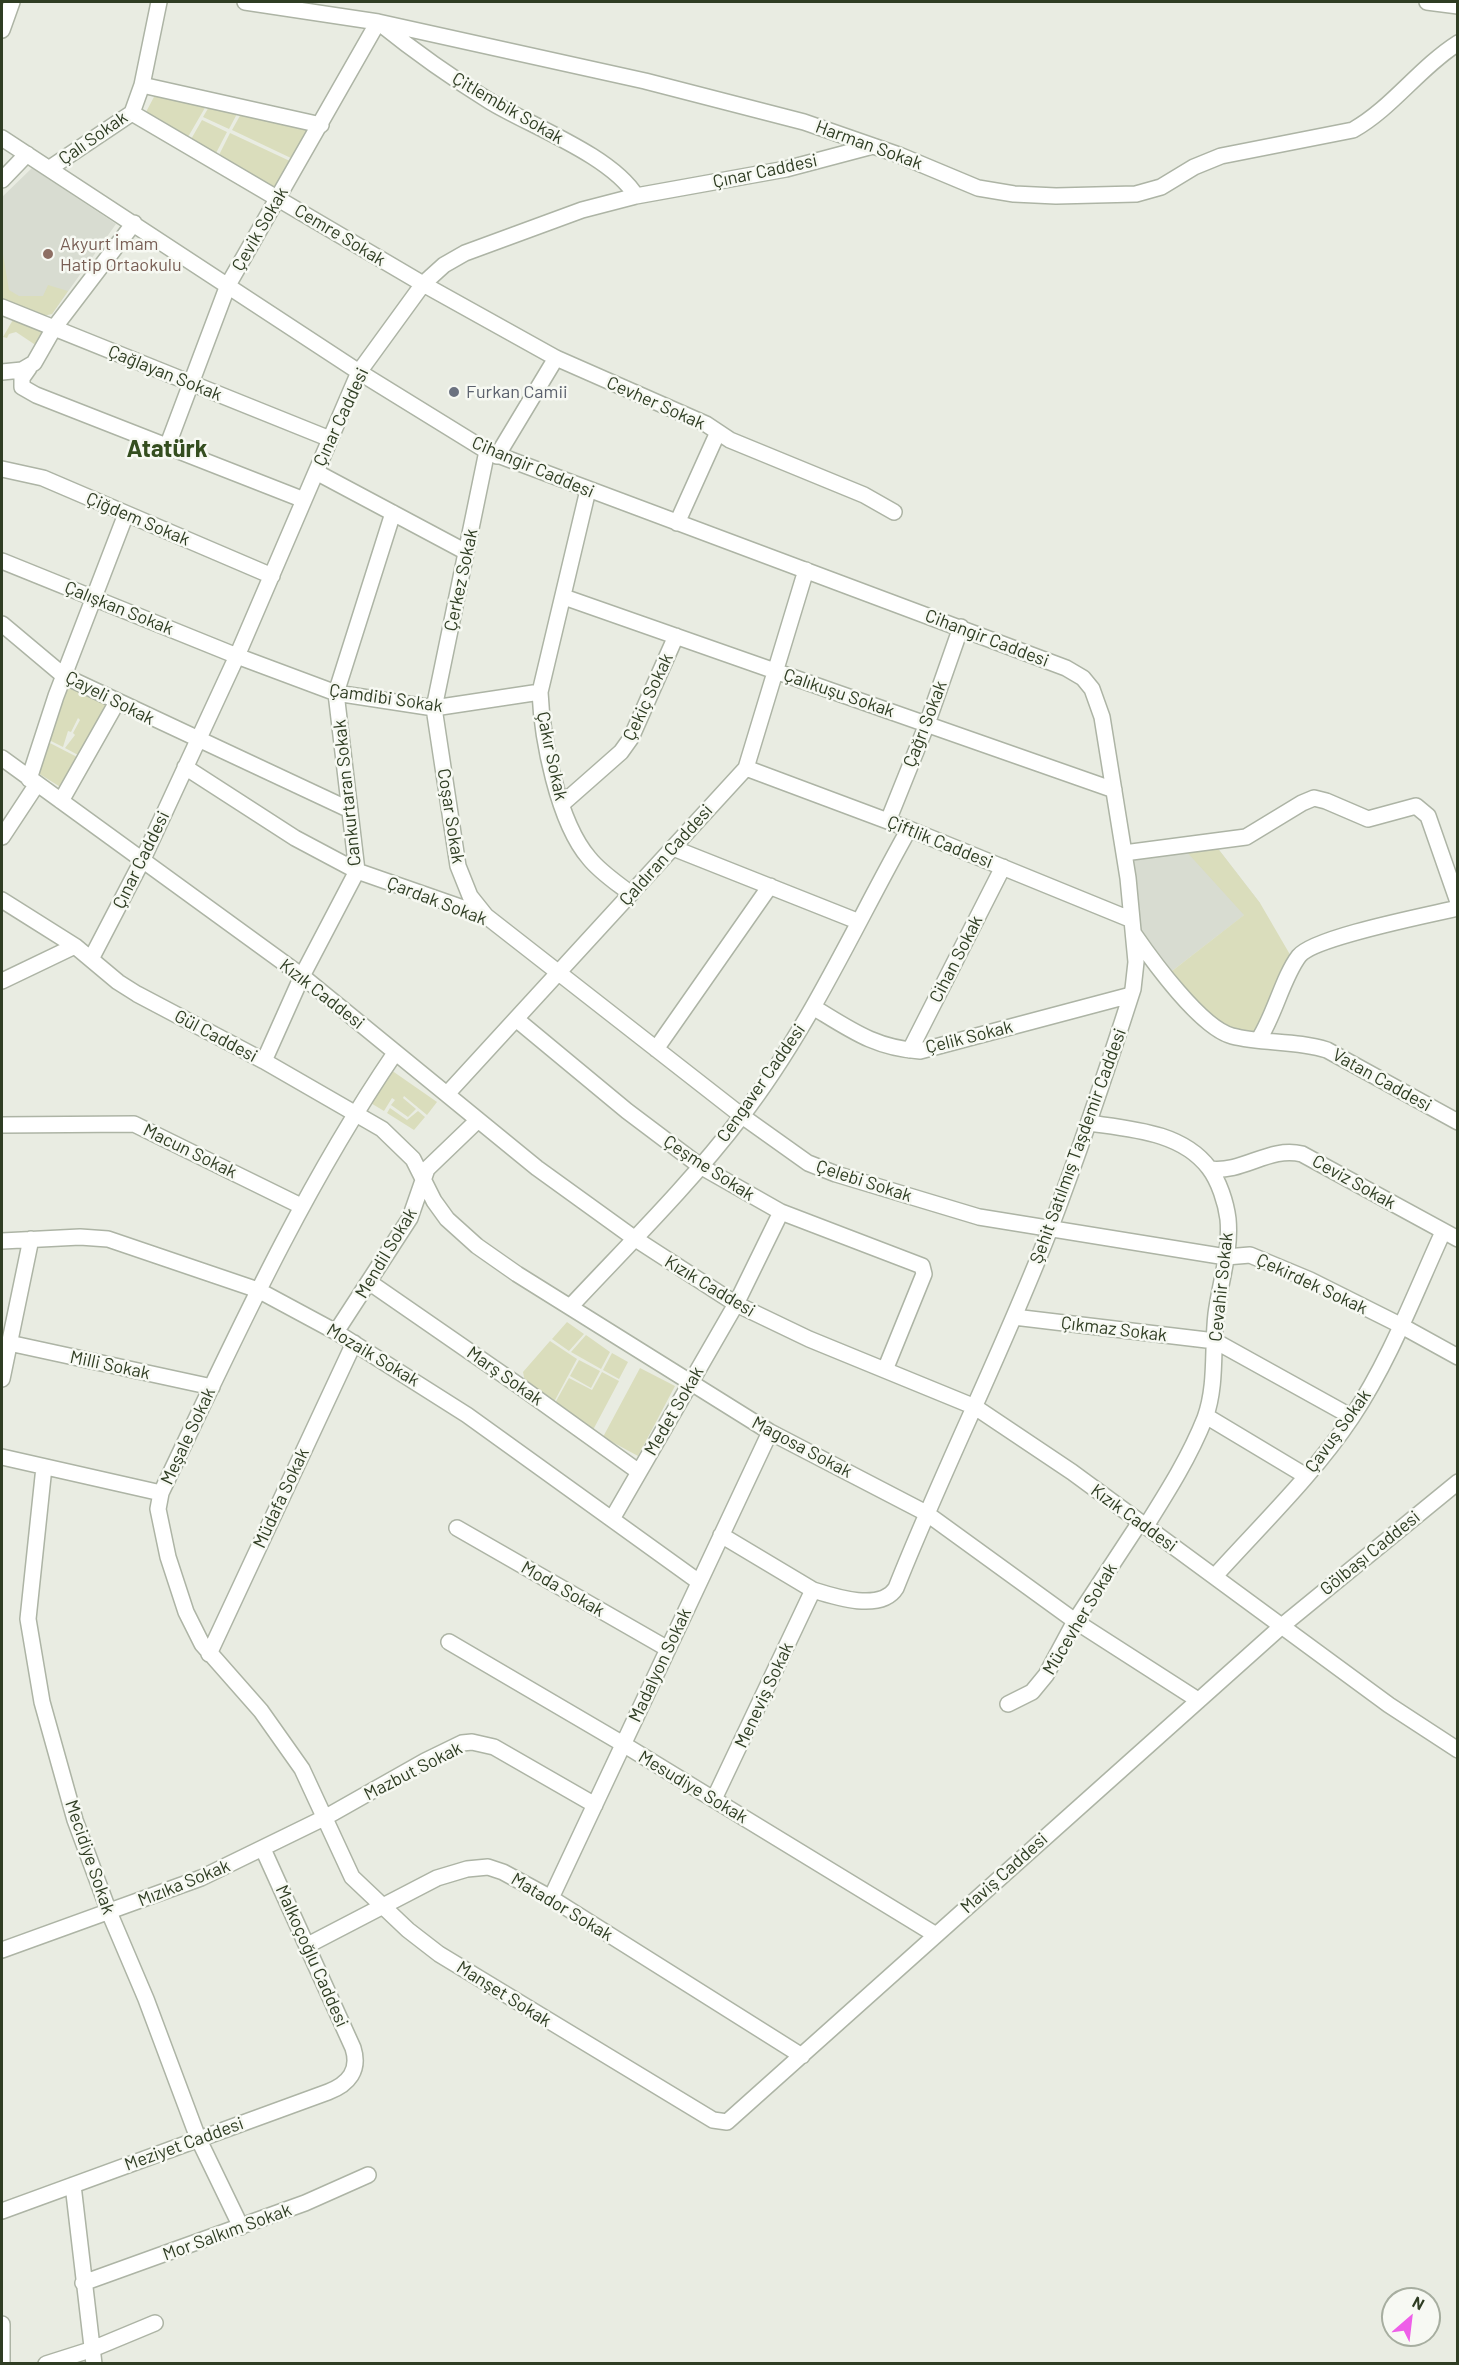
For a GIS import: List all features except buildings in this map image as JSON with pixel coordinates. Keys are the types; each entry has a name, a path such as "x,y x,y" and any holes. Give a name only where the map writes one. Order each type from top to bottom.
{"street":[{"path":"2,30 12,2"},
{"name":"Çalı Sokak","path":"50,168 132,113 142,85 159,2"},
{"name":"Harman Sokak","path":"244,2 378,22 645,81 804,122 988,191 1056,196 1136,194 1161,186 1194,167 1221,156 1353,130 1366,123 1431,62 1458,43"},
{"path":"1427,2 1458,6"},
{"name":"Çevik Sokak","path":"167,447 228,285 378,22"},
{"name":"Çitlembik Sokak","path":"378,22 491,102 564,141 615,174 636,196"},
{"path":"142,85 321,125"},
{"name":"Cemre Sokak","path":"132,113 423,285"},
{"name":"Cihangir Caddesi","path":"2,138 359,372 492,453 961,627 1066,668 1083,678"},
{"name":"Çınar Caddesi","path":"91,959 143,859 237,656 359,372 423,285 444,265 465,253 582,210 636,196 786,169 873,146"},
{"path":"2,180 27,154"},
{"path":"134,223 54,328 21,383 26,390 304,500"},
{"name":"Cevher Sokak","path":"423,285 556,358 700,421 730,440 864,495 894,512"},
{"name":"Çağlayan Sokak","path":"2,307 330,439"},
{"name":"Çerkez Sokak","path":"434,708 466,552 492,453 556,358"},
{"path":"2,372 28,368"},
{"path":"678,523 718,432"},
{"name":"Çiğdem Sokak","path":"2,469 43,478 272,576"},
{"path":"316,472 466,552"},
{"name":"Çakır Sokak","path":"588,490 540,692 544,735 562,804 572,832 589,859 631,894"},
{"name":"Cankurtaran Sokak","path":"264,1061 302,976 357,871 336,693 393,513"},
{"path":"2,837 33,782 64,676 126,514"},
{"name":"Çalışkan Sokak","path":"2,561 237,656"},
{"name":"Çaldıran Caddesi","path":"447,1094 746,768 806,570"},
{"name":"Çalıkuşu Sokak","path":"564,597 1114,790"},
{"name":"Çayeli Sokak","path":"2,624 64,676 197,741 350,810"},
{"name":"Çağrı Sokak","path":"888,821 927,724 961,627"},
{"name":"Çekiç Sokak","path":"562,804 621,752 631,738 676,636"},
{"name":"Çamdibi Sokak","path":"237,656 336,693 434,708 540,692"},
{"name":"Şehit Satılmış Taşdemir Caddesi","path":"813,1590 866,1600 892,1595 1050,1230 1089,1123 1131,995 1136,962 1124,853 1098,702 1083,678"},
{"path":"61,801 117,702"},
{"name":"Coşar Sokak","path":"434,708 458,867 470,896 486,916"},
{"name":"Kızık Caddesi","path":"2,758 302,976 537,1168 633,1238 736,1304 975,1407 1143,1524 1389,1705 1458,1750"},
{"name":"Çardak Sokak","path":"185,767 295,838 357,871 486,916 557,974"},
{"name":"Çiftlik Caddesi","path":"746,768 1003,867 1133,927"},
{"path":"1124,853 1246,837 1314,798 1368,819 1416,806 1424,810 1458,902"},
{"name":"Cengaver Caddesi","path":"570,1307 700,1166 742,1116 813,1007 857,921 909,829"},
{"path":"673,848 857,921"},
{"name":"Cihan Sokak","path":"910,1050 1003,867"},
{"path":"656,1049 770,886"},
{"name":"Gül Caddesi","path":"2,900 75,946 118,982 137,994 355,1112 405,1149 424,1178"},
{"path":"1259,1039 1273,1015 1296,962 1304,951 1326,941 1458,908"},
{"name":"Vatan Caddesi","path":"1133,927 1161,971 1211,1024 1232,1036 1312,1045 1337,1054 1458,1122"},
{"path":"2,981 75,946"},
{"name":"Çelebi Sokak","path":"557,974 790,1152 836,1174 979,1217 1050,1230"},
{"name":"Çelik Sokak","path":"813,1007 872,1042 920,1051 1131,995"},
{"name":"Çeşme Sokak","path":"516,1019 627,1111 700,1166 782,1212 917,1262 922,1266 924,1274 885,1370"},
{"name":"Meşale Sokak","path":"326,1817 310,1783 287,1747 261,1711 209,1654 195,1634 168,1557 158,1509 161,1493 258,1290 301,1206 355,1112 395,1053"},
{"name":"Mendil Sokak","path":"336,1332 410,1218 432,1162 478,1120"},
{"path":"1089,1123 1148,1133 1178,1142 1210,1169"},
{"name":"Macun Sokak","path":"2,1125 134,1124 301,1206"},
{"name":"Ceviz Sokak","path":"1210,1169 1231,1170 1283,1151 1302,1154 1458,1239"},
{"name":"Cevahir Sokak","path":"1143,1524 1178,1473 1206,1416 1216,1313 1226,1257 1228,1219 1210,1169"},
{"name":"Magosa Sokak","path":"424,1178 434,1201 456,1227 496,1260 770,1432 926,1513 1075,1621 1198,1700"},
{"name":"Medet Sokak","path":"612,1519 736,1304 782,1212"},
{"name":"Çekirdek Sokak","path":"1050,1230 1226,1257 1250,1255 1310,1280 1458,1357"},
{"name":"Çavuş Sokak","path":"1215,1576 1306,1476 1352,1417 1400,1325 1443,1232"},
{"name":"Mozaik Sokak","path":"2,1241 80,1237 108,1239 258,1290 336,1332 467,1415 699,1582"},
{"path":"2,1379 31,1239"},
{"name":"Marş Sokak","path":"369,1282 519,1385 639,1472"},
{"name":"Çıkmaz Sokak","path":"1014,1317 1215,1341"},
{"path":"1215,1341 1352,1417"},
{"name":"Milli Sokak","path":"9,1343 212,1387"},
{"name":"Müdafa Sokak","path":"209,1654 354,1343"},
{"path":"1206,1416 1306,1476"},
{"name":"Madalyon Sokak","path":"551,1898 770,1432"},
{"path":"2,1457 161,1493"},
{"name":"Mecidiye Sokak","path":"44,1467 28,1603 31,1648 42,1702 75,1820 109,1912 146,1999 198,2138 241,2227"},
{"name":"Gölbaşı Caddesi","path":"1282,1625 1455,1487"},
{"name":"Mücevher Sokak","path":"1008,1704 1026,1696 1039,1685 1075,1621 1143,1524"},
{"name":"Moda Sokak","path":"458,1528 668,1649"},
{"path":"721,1535 813,1590"},
{"name":"Meneviş Sokak","path":"714,1799 813,1590"},
{"name":"Maviş Caddesi","path":"727,2122 1282,1625"},
{"name":"Mesudiye Sokak","path":"448,1642 623,1744 936,1935"},
{"name":"Mazbut Sokak","path":"264,1849 425,1761 456,1746 472,1742 494,1747 595,1805"},
{"name":"Manşet Sokak","path":"326,1817 352,1877 408,1930 439,1954 702,2115 727,2122"},
{"name":"Mızıka Sokak","path":"2,1950 201,1878 264,1849"},
{"name":"Malkoçoğlu Caddesi","path":"264,1849 353,2048 356,2064"},
{"name":"Matador Sokak","path":"308,1945 381,1905 437,1878 478,1867 503,1872 551,1898 802,2056"},
{"name":"Meziyet Caddesi","path":"2,2211 336,2089 350,2079 356,2064"},
{"name":"Mor Salkım Sokak","path":"83,2283 305,2204 368,2175"},
{"path":"73,2185 92,2357"},
{"path":"46,2364 92,2357 155,2323"},
{"path":"2,2324 2,2364"}],"shaded area":[{"name":"Akyurt İmam Hatip Ortaokulu","path":"32,168 116,224 52,314 2,300 2,197"},
{"path":"1216,846 1260,903 1172,971 1140,928 1132,857"}],"green space":[{"path":"155,95 206,106 188,137 146,112"},
{"path":"210,105 238,112 229,129 203,117"},
{"path":"242,112 311,130 293,159 232,130"},
{"path":"202,120 227,132 215,155 190,141"},
{"path":"230,133 292,162 276,189 218,157"},
{"path":"2,248 9,290 19,296 43,296 48,285 68,291 52,314 43,316 2,300"},
{"path":"14,318 46,331 40,348 16,332 9,334 7,338 3,337"},
{"path":"69,685 108,704 80,756 65,748 75,735 73,733 80,720 78,718 71,732 68,731 63,747 49,740"},
{"path":"48,742 79,758 62,788 38,773"},
{"path":"1216,846 1260,903 1292,958 1258,1030 1246,1032 1233,1030 1221,1023 1199,1003 1172,971 1244,915 1185,850"},
{"path":"391,1070 437,1102 427,1115 404,1096 403,1098 416,1109 408,1117 391,1105 395,1100 392,1098 384,1111 369,1102"},
{"path":"390,1108 407,1120 418,1111 425,1117 414,1130 387,1113"},
{"path":"567,1322 584,1334 569,1351 552,1339"},
{"path":"586,1335 610,1352 601,1369 571,1352"},
{"path":"550,1341 577,1359 554,1402 525,1382 523,1372"},
{"path":"612,1353 628,1362 619,1379 603,1370"},
{"path":"579,1360 600,1371 591,1388 570,1376"},
{"path":"640,1368 675,1386 638,1456 603,1437"},
{"path":"602,1372 619,1381 593,1430 555,1403 569,1378 592,1390"}],"place":[{"name":"Akyurt İmam Hatip Ortaokulu","path":"48,254"},
{"name":"Furkan Camii","path":"454,392"}],"district":[{"name":"Atatürk","path":"167,449"}]}
